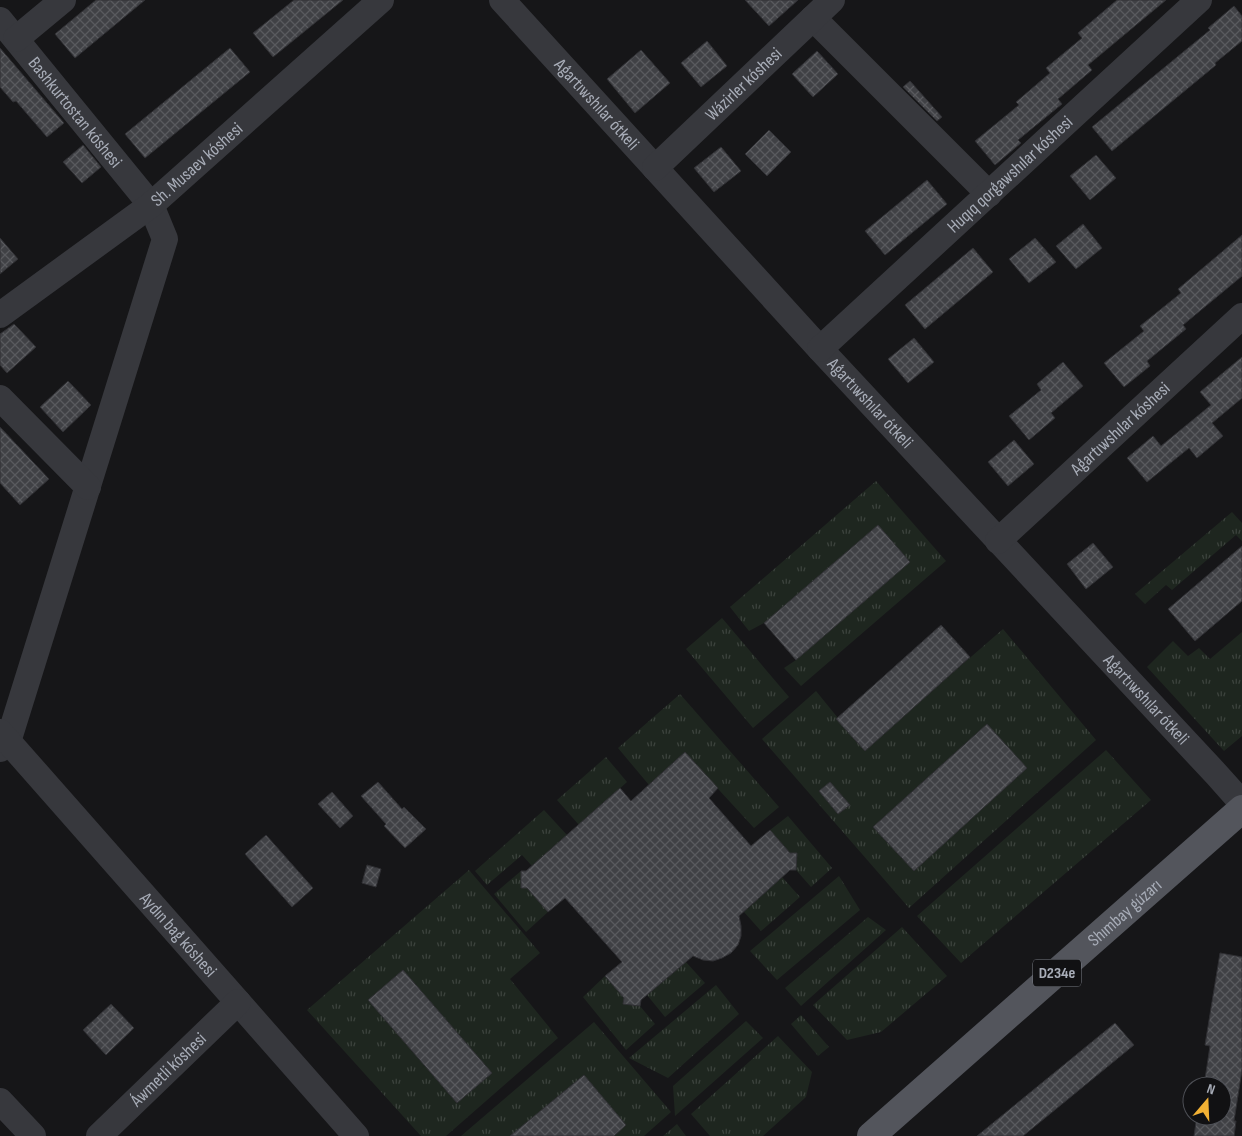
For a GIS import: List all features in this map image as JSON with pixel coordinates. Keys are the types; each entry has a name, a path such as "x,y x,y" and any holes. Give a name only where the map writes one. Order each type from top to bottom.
{"main road":[{"name":"Shımbay gúzarı","path":"872,1136 1242,809"}],"street":[{"path":"8,29 63,0"},
{"name":"Sh. Musaev kóshesi","path":"4,304 152,204 381,0"},
{"name":"Aǵartıwshılar ótkeli","path":"502,0 820,349 1242,803"},
{"name":"Wázirler kóshesi","path":"655,168 832,0"},
{"name":"Huqıq qorǵawshılar kóshesi","path":"820,349 1199,0"},
{"path":"813,18 989,194"},
{"name":"Bashkurtostan kóshesi","path":"3,741 88,487 165,239 152,204 8,29"},
{"name":"Aǵartıwshılar kóshesi","path":"998,541 1242,316"},
{"path":"0,398 88,487"},
{"name":"Aydın baǵ kóshesi","path":"3,741 356,1136"},
{"name":"Áwmetli kóshesi","path":"99,1136 238,1002"},
{"path":"0,1101 33,1136"}],"green space":[{"path":"876,481 946,561 801,686 784,668 796,660 764,623 749,631 730,607"},
{"path":"1232,512 1242,523 1242,541 1236,535 1172,590 1166,585 1145,604 1135,594"},
{"path":"722,618 789,697 753,728 686,649"},
{"path":"1003,629 1096,740 909,908 762,739 816,691 864,750"},
{"path":"1242,632 1242,736 1224,751 1147,667 1173,641 1188,656 1199,648 1210,659"},
{"path":"680,694 779,807 754,828 685,753 649,785 618,748"},
{"path":"1106,750 1151,800 961,963 917,916"},
{"path":"606,757 627,782 579,825 557,800"},
{"path":"544,810 567,835 532,866 522,855 487,885 475,871"},
{"path":"788,816 832,868 811,887 796,870 797,853 790,853 770,830"},
{"path":"469,870 540,953 510,979 558,1038 446,1136 421,1136 307,1010"},
{"path":"521,871 527,888 548,912 526,932 494,894"},
{"path":"839,876 860,910 777,980 750,951"},
{"path":"782,877 800,897 761,931 744,912"},
{"path":"868,917 886,930 801,1006 785,988"},
{"path":"902,927 947,976 881,1032 847,1040 813,1005"},
{"path":"686,962 705,983 665,1017 647,995"},
{"path":"605,976 624,998 624,1004 640,1006 655,1024 626,1050 583,997"},
{"path":"716,985 739,1014 668,1078 629,1058"},
{"path":"801,1015 829,1047 818,1056 791,1024"},
{"path":"746,1021 763,1038 675,1116 673,1086"},
{"path":"594,1022 671,1112 644,1136 461,1136"},
{"path":"778,1036 812,1072 806,1097 763,1136 710,1136 691,1114"},
{"path":"677,1124 686,1136 663,1136"}],"building":[{"path":"96,0 145,0 75,58 55,34"},
{"path":"294,0 343,0 273,57 253,33"},
{"path":"745,0 798,0 769,26"},
{"path":"1117,0 1166,0 1088,65 1092,70 1058,99 1062,104 1018,140 1021,143 995,165 975,141 1019,105 1016,102 1050,73 1046,68 1082,38 1078,33"},
{"path":"1234,6 1242,16 1242,41 1215,63 1216,65 1112,151 1092,127 1210,30 1208,28"},
{"path":"707,41 727,66 701,87 681,63"},
{"path":"0,48 64,123 47,137 16,101 13,102 0,87"},
{"path":"230,48 250,72 145,158 125,134"},
{"path":"641,50 670,83 635,113 607,79"},
{"path":"817,51 838,74 813,97 792,74"},
{"path":"910,81 942,117 937,121 903,87"},
{"path":"769,130 791,152 767,176 745,154"},
{"path":"83,145 101,167 82,183 63,162"},
{"path":"721,147 741,171 714,192 694,168"},
{"path":"1096,155 1116,178 1090,200 1070,176"},
{"path":"927,180 947,204 885,255 865,231"},
{"path":"1083,224 1102,248 1076,269 1056,246"},
{"path":"1242,235 1242,276 1183,325 1186,329 1147,361 1150,366 1124,387 1104,363 1144,331 1140,326 1181,293 1178,289"},
{"path":"0,238 18,259 0,274"},
{"path":"1035,238 1056,262 1029,283 1009,259"},
{"path":"973,248 993,272 925,329 905,305"},
{"path":"14,324 36,347 7,373 0,365 0,334"},
{"path":"914,338 934,362 908,383 888,359"},
{"path":"1242,357 1242,398 1212,423 1223,436 1197,458 1189,448 1147,482 1127,458 1153,436 1161,446 1211,405 1200,392"},
{"path":"1063,362 1083,386 1051,413 1055,418 1029,440 1009,416 1041,390 1037,384"},
{"path":"68,381 91,405 63,432 40,407"},
{"path":"0,427 49,479 20,505 0,483"},
{"path":"1014,440 1034,464 1008,486 988,462"},
{"path":"878,525 910,562 796,660 764,623"},
{"path":"1093,543 1113,567 1086,589 1067,564"},
{"path":"1242,546 1242,601 1195,641 1168,609"},
{"path":"941,625 970,657 865,751 836,719"},
{"path":"987,724 1027,768 914,871 873,827"},
{"path":"685,752 718,788 709,798 751,846 770,830 790,853 797,853 796,870 790,870 739,916 741,936 738,945 731,953 713,961 693,956 641,1000 640,1006 623,1004 624,998 605,976 622,962 565,898 548,912 527,888 521,888 521,871 526,871 620,788 631,801"},
{"path":"378,782 402,809 404,807 426,829 405,848 384,826 386,824 361,796"},
{"path":"830,782 850,805 838,814 819,791"},
{"path":"332,792 353,816 340,828 318,804"},
{"path":"266,835 313,888 292,907 245,854"},
{"path":"367,865 381,869 376,887 362,883"},
{"path":"1220,953 1242,957 1242,1070 1234,1121 1236,1121 1234,1136 1194,1136 1196,1126 1232,1126 1232,1076 1206,1076 1210,1046 1205,1045"},
{"path":"403,970 492,1073 457,1103 368,1000"},
{"path":"111,1004 134,1028 106,1055 83,1030"},
{"path":"1115,1023 1134,1045 1056,1109 1023,1136 977,1136"},
{"path":"584,1075 626,1125 614,1136 510,1136"}]}
